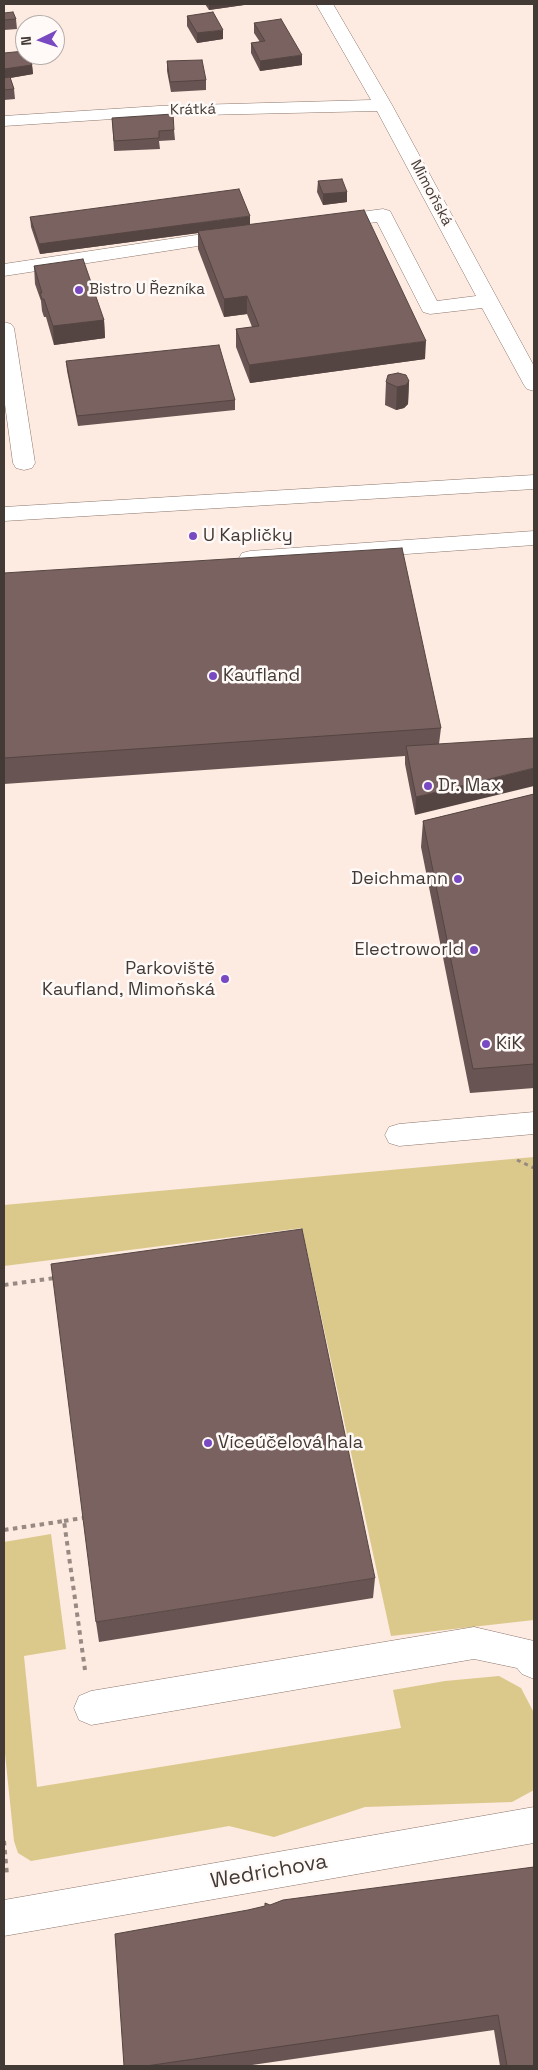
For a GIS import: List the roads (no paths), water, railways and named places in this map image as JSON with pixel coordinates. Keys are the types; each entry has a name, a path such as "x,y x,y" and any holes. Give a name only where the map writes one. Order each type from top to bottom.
{"street":[{"name":"Mimoňská","path":"325,4 384,105 534,384"},
{"name":"Krátká","path":"4,121 159,111 384,105"},
{"path":"315,224 383,216 430,308 489,301"},
{"path":"4,270 256,232"},
{"path":"4,328 24,464"},
{"path":"4,514 534,482"},
{"path":"230,559 534,538"},
{"path":"399,1134 534,1123"},
{"path":"91,1708 474,1643 527,1654 534,1664"},
{"name":"Wedrichova","path":"4,1918 534,1825"}],"place":[{"name":"Bistro U Řezníka","path":"79,290"},
{"name":"U Kapličky","path":"193,536"},
{"name":"Kaufland","path":"213,676"},
{"name":"Dr. Max","path":"428,786"},
{"name":"Deichmann","path":"458,879"},
{"name":"Electroworld","path":"474,950"},
{"name":"Parkoviště Kaufland, Mimoňská","path":"225,979"},
{"name":"KiK","path":"486,1044"},
{"name":"Víceúčelová hala","path":"208,1443"}]}
